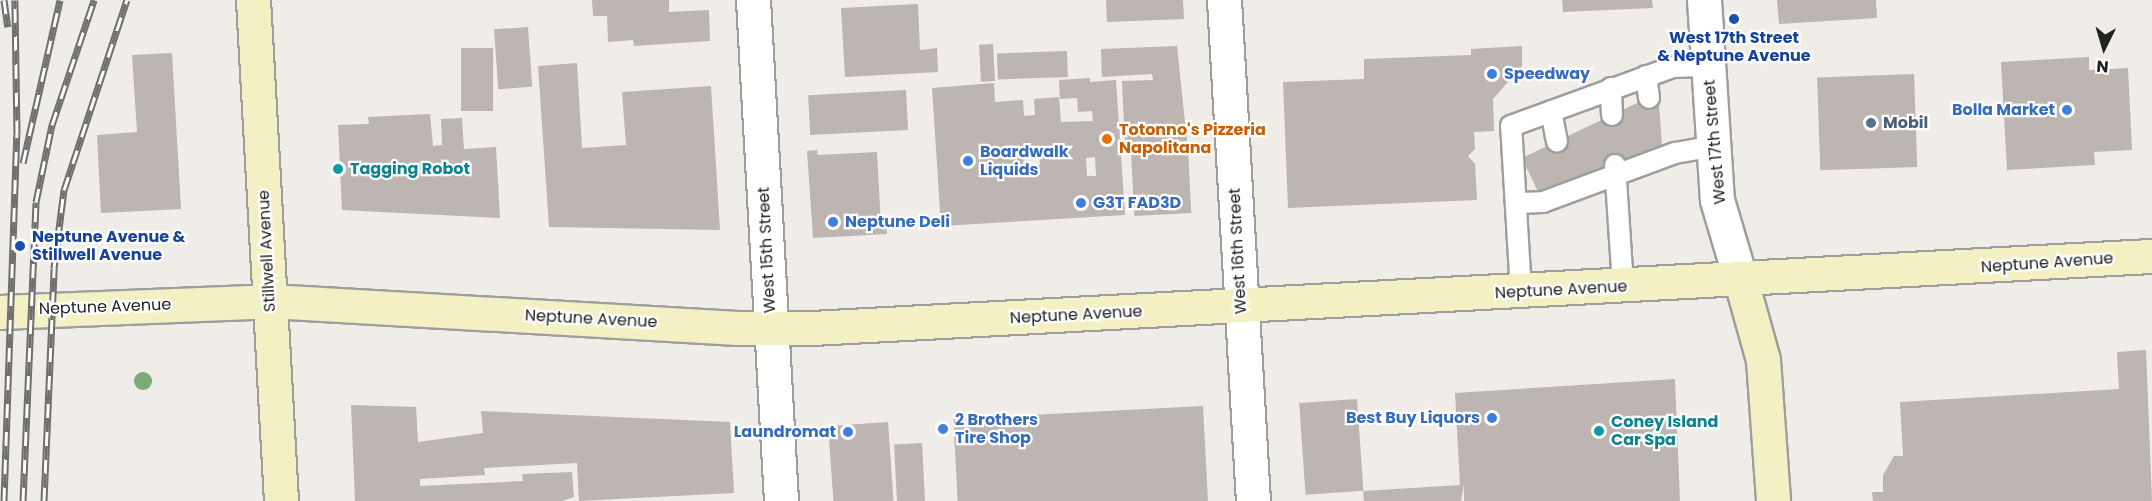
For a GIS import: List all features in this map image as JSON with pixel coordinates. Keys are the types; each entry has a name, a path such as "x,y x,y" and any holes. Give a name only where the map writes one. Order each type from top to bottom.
{"main road":[{"name":"Stillwell Avenue","path":"254,0 281,501"},
{"name":"Neptune Avenue","path":"0,312 270,301 771,328 1521,292 2152,256"},
{"path":"1741,280 1763,360 1773,501"}],"street":[{"name":"West 15th Street","path":"753,0 781,501"},
{"name":"West 16th Street","path":"1224,0 1253,501"},
{"name":"West 17th Street","path":"1704,0 1717,200 1741,280"}],"lane":[{"path":"1521,292 1518,203 1511,126 1673,67 1708,66"},
{"path":"1646,76 1649,98"},
{"path":"1611,88 1612,115"},
{"path":"1551,111 1557,141"},
{"path":"1518,203 1543,202 1568,188 1655,154 1714,146"},
{"path":"1616,170 1623,286"}],"building":[{"path":"592,0 669,0 669,12 709,10 710,41 634,46 633,40 608,42 607,16 593,16"},
{"path":"1106,0 1183,0 1184,19 1107,22"},
{"path":"1562,0 1652,0 1653,8 1563,12"},
{"path":"1777,0 1876,0 1877,18 1779,24"},
{"path":"918,4 920,50 937,48 938,72 845,77 841,8"},
{"path":"528,27 532,87 498,89 494,29"},
{"path":"993,44 995,81 981,82 979,45"},
{"path":"1177,46 1187,141 1125,144 1122,81 1153,80 1152,74 1102,77 1101,49"},
{"path":"1522,46 1522,66 1493,99 1494,131 1474,132 1475,149 1468,156 1475,164 1477,200 1288,208 1283,82 1364,79 1364,59 1471,55 1471,49"},
{"path":"461,48 493,48 493,111 461,111"},
{"path":"1067,51 1068,77 998,79 997,53"},
{"path":"172,53 181,209 101,213 97,135 137,132 132,55"},
{"name":"Bolla Market","path":"2089,57 2089,70 2128,68 2132,150 2094,152 2095,165 2007,170 2001,62"},
{"path":"577,63 582,148 626,145 622,92 711,86 720,230 549,227 538,66"},
{"path":"1914,74 1917,167 1820,170 1817,77"},
{"path":"1090,78 1090,82 1116,80 1125,215 941,226 932,88 994,83 995,102 1023,100 1024,116 1035,115 1034,99 1059,97 1061,122 1093,121 1092,111 1078,112 1077,98 1060,99 1059,80","holes":["1039,148 1040,165 1024,166 1023,149","1095,157 1096,176 1087,176 1086,158"]},
{"path":"906,90 908,130 810,135 808,95"},
{"path":"1658,93 1662,145 1540,196 1522,158"},
{"path":"430,114 433,146 442,145 441,119 462,118 464,149 496,147 500,218 342,210 338,125 369,124 368,117"},
{"path":"817,150 818,155 877,152 881,225 886,224 887,234 813,238 807,151"},
{"path":"1188,150 1191,213 1134,216 1131,153"},
{"path":"2146,350 2152,501 1873,501 1872,492 1883,492 1883,475 1894,456 1903,456 1900,402 2119,389 2117,352"},
{"path":"1675,379 1680,501 1464,501 1464,484 1461,501 1364,501 1363,491 1460,485 1455,393"},
{"path":"1357,399 1363,491 1306,495 1299,403"},
{"path":"351,405 416,407 418,442 483,433 481,411 730,422 734,493 579,501 577,463 484,468 485,475 420,479 420,486 523,481 522,474 572,472 574,497 562,501 355,501"},
{"path":"1203,406 1208,501 958,501 953,419"},
{"path":"888,422 894,501 833,501 828,426"},
{"path":"922,443 925,501 897,501 894,444"}],"railway":[{"path":"4,0 8,27"},
{"path":"4,501 17,134 15,0"},
{"path":"23,163 60,0"},
{"path":"23,501 36,202 52,125 94,0"},
{"path":"44,501 54,268 64,190 127,0"}],"place":[{"name":"West 17th Street & Neptune Avenue","path":"1734,19"},
{"name":"Speedway","path":"1492,74"},
{"name":"Bolla Market","path":"2067,110"},
{"name":"Mobil","path":"1871,123"},
{"name":"Totonno's Pizzeria Napolitana","path":"1107,139"},
{"name":"Boardwalk Liquids","path":"968,161"},
{"name":"Tagging Robot","path":"338,169"},
{"name":"G3T FAD3D","path":"1081,203"},
{"name":"Neptune Deli","path":"833,222"},
{"name":"Neptune Avenue & Stillwell Avenue","path":"20,246"},
{"name":"Best Buy Liquors","path":"1492,418"},
{"name":"2 Brothers Tire Shop","path":"943,429"},
{"name":"Coney Island Car Spa","path":"1599,431"},
{"name":"Laundromat","path":"848,432"}]}
